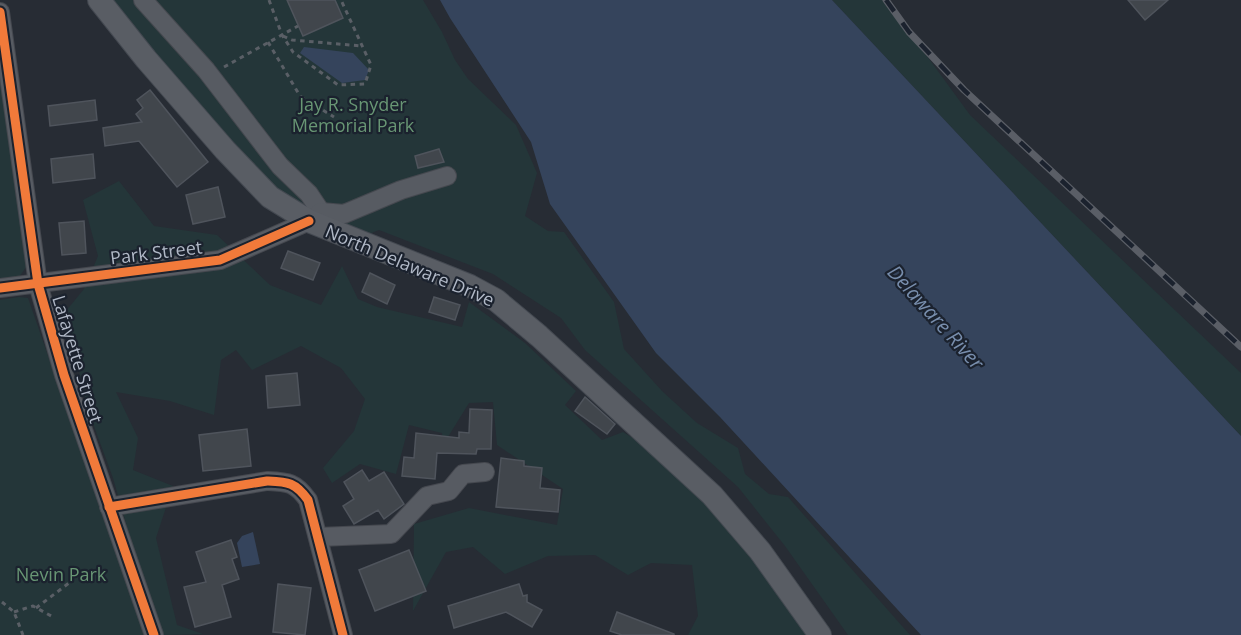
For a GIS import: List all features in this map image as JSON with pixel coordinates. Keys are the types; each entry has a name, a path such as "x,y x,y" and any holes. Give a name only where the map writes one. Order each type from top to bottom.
{"main road":[{"name":"North Delaware Drive","path":"99,0 225,150 270,197 470,286 496,300 539,336 712,495 760,551 820,635"}],"street":[{"path":"143,0 209,75 280,166 309,194 315,216 344,214 401,190 447,176"},
{"name":"Lafayette Street","path":"0,12 38,284 64,375 154,635"},
{"name":"Park Street","path":"0,288 220,260 315,216"},
{"path":"319,537 390,534 427,496 449,491 463,474 485,472"},
{"path":"110,507 267,481 288,482 299,488 308,500 344,635"}],"path":[{"path":"269,0 282,35 293,51 338,85 365,84 372,67 341,0"},
{"path":"209,75 298,26"},
{"path":"282,35 292,40 363,46"},
{"path":"268,42 300,96 334,117"},
{"path":"36,608 69,583"},
{"path":"2,602 14,612 23,635"},
{"path":"14,612 33,606 53,616"}],"green space":[{"name":"Jay R. Snyder Memorial Park","path":"99,0 423,0 455,60 468,79 516,125 537,173 525,216 548,231 564,232 614,302 624,349 662,391 697,423 738,448 745,474 769,494 788,497 910,635 848,635 785,546 738,487 585,350 561,318 493,274 379,230 353,240 270,197"},
{"path":"832,0 886,0 970,115 1241,373 1241,436"},
{"path":"0,70 29,263 19,277 0,279"},
{"path":"119,181 154,226 217,235 270,285 321,305 342,266 358,299 377,307 462,327 469,302 525,343 576,391 565,405 602,440 623,432 656,452 744,542 807,635 688,635 698,616 692,565 651,563 628,575 595,555 548,556 505,574 473,547 446,552 413,611 414,524 469,508 557,525 563,489 497,445 493,402 469,403 443,445 442,433 409,425 396,474 360,464 332,483 323,468 354,431 365,399 341,368 301,346 252,370 236,350 221,360 214,415 170,401 116,392 138,438 133,470 173,486 156,538 177,625 203,634 163,635 146,593 113,478 87,407 66,311 84,289 98,256 83,200"},
{"name":"Nevin Park","path":"28,298 145,635 0,635 0,300"}],"water":[{"name":"Delaware River","path":"440,0 832,0 1241,436 1241,635 921,635 720,417 656,353 550,204 531,142"},
{"path":"304,47 353,53 369,70 365,80 342,83 300,53"},
{"path":"253,532 260,564 242,567 237,543 242,536"}],"building":[{"path":"287,0 335,0 343,18 303,36"},
{"path":"1128,0 1168,0 1145,20"},
{"path":"150,90 208,162 177,187 139,141 105,146 103,128 142,122 136,114 143,108 137,100"},
{"path":"95,100 97,120 50,126 48,106"},
{"path":"439,149 444,162 418,168 415,156"},
{"path":"93,154 95,178 53,183 51,159"},
{"path":"218,187 225,217 193,224 186,195"},
{"path":"84,221 86,253 62,255 59,223"},
{"path":"288,251 320,263 313,280 281,268"},
{"path":"370,273 395,285 387,304 362,292"},
{"path":"434,297 460,305 455,320 429,312"},
{"path":"297,373 300,405 268,408 266,376"},
{"path":"585,397 615,424 607,434 575,411"},
{"path":"470,409 492,410 491,449 477,449 476,454 437,453 435,479 402,476 404,457 414,458 416,433 459,438 459,432 469,433"},
{"path":"247,429 251,466 203,471 199,435"},
{"path":"501,458 524,461 524,466 542,468 540,488 560,490 558,512 496,507"},
{"path":"362,470 369,481 384,472 404,504 384,519 378,510 354,524 343,506 354,499 344,482"},
{"path":"231,540 237,557 232,559 239,579 222,585 231,617 195,627 184,587 206,582 196,552"},
{"path":"409,550 426,591 375,611 359,570"},
{"path":"278,584 311,588 305,635 273,632"},
{"path":"519,584 523,596 527,595 527,602 542,610 532,627 506,612 454,628 448,606"},
{"path":"617,612 674,635 622,635 610,631"}],"railway":[{"path":"886,0 909,32 964,90 1241,347"}],"cycle path":[{"path":"0,12 38,284 64,375 154,635"},
{"path":"0,288 220,260 309,221"},
{"path":"109,507 267,481 295,486 308,500 343,635"}]}
